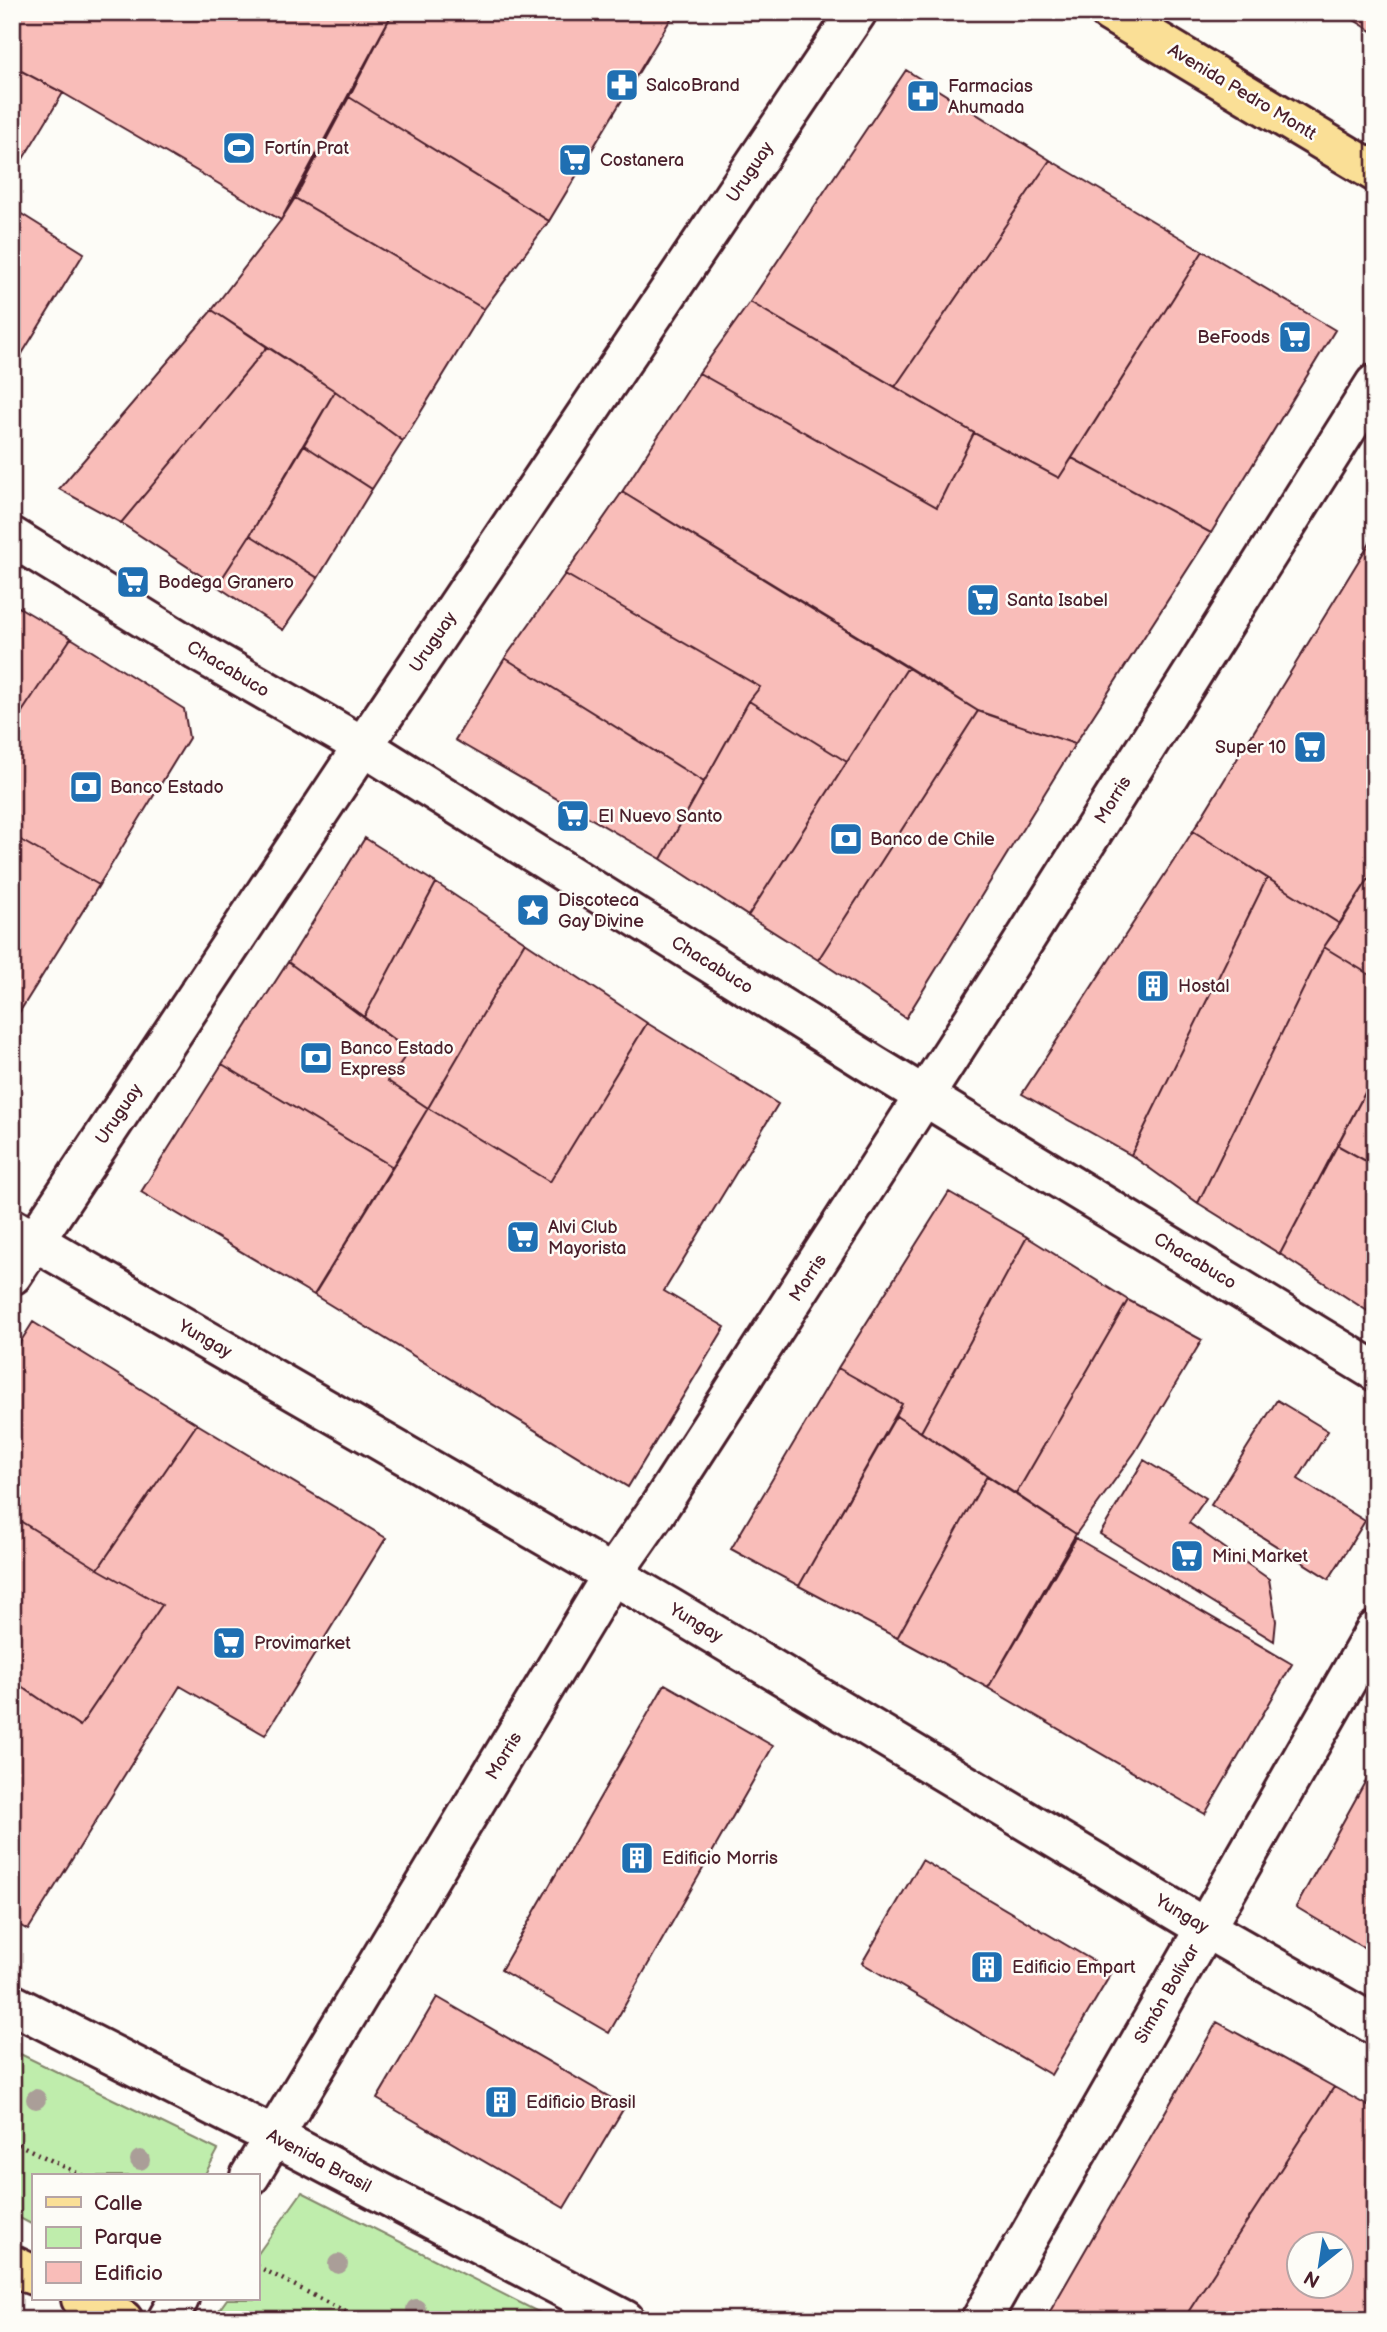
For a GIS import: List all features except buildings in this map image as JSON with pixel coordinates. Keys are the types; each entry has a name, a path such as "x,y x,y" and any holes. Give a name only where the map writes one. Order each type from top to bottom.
{"main road":[{"name":"Avenida Pedro Montt","path":"1109,12 1375,172"},
{"path":"12,2265 32,2275"},
{"path":"83,2300 123,2320"}],"street":[{"name":"Uruguay","path":"12,1275 24,1235 363,746 857,12"},
{"name":"Morris","path":"251,2174 612,1575 663,1501 925,1096 1375,384"},
{"name":"Chacabuco","path":"12,537 197,651 363,746 925,1096 1375,1371"},
{"name":"Yungay","path":"24,1235 670,1608 1205,1928 1375,2025"},
{"name":"Simón Bolívar","path":"981,2320 1375,1631"},
{"name":"Avenida Brasil","path":"12,2004 273,2136 625,2320"},
{"path":"167,2320 178,2300"}],"path":[{"path":"12,2141 79,2174"},
{"path":"259,2267 360,2320"}],"green space":[{"path":"12,2050 218,2150 205,2174 32,2174 32,2224 12,2214"},
{"path":"302,2192 554,2320 212,2320 226,2300 259,2300 259,2252"}],"place":[{"name":"SalcoBrand","path":"622,85"},
{"name":"Farmacias Ahumada","path":"923,96"},
{"name":"Fortín Prat","path":"239,148"},
{"name":"Costanera","path":"575,160"},
{"name":"BeFoods","path":"1295,337"},
{"name":"Bodega Granero","path":"133,582"},
{"name":"Santa Isabel","path":"983,600"},
{"name":"Super 10","path":"1310,747"},
{"name":"Banco Estado","path":"86,787"},
{"name":"El Nuevo Santo","path":"573,816"},
{"name":"Banco de Chile","path":"846,839"},
{"name":"Discoteca Gay Divine","path":"533,910"},
{"name":"Hostal","path":"1153,986"},
{"name":"Banco Estado Express","path":"316,1058"},
{"name":"Alvi Club Mayorista","path":"523,1237"},
{"name":"Mini Market","path":"1187,1556"},
{"name":"Provimarket","path":"229,1643"},
{"name":"Edificio Morris","path":"637,1858"},
{"name":"Edificio Empart","path":"987,1967"},
{"name":"Edificio Brasil","path":"501,2102"}]}
